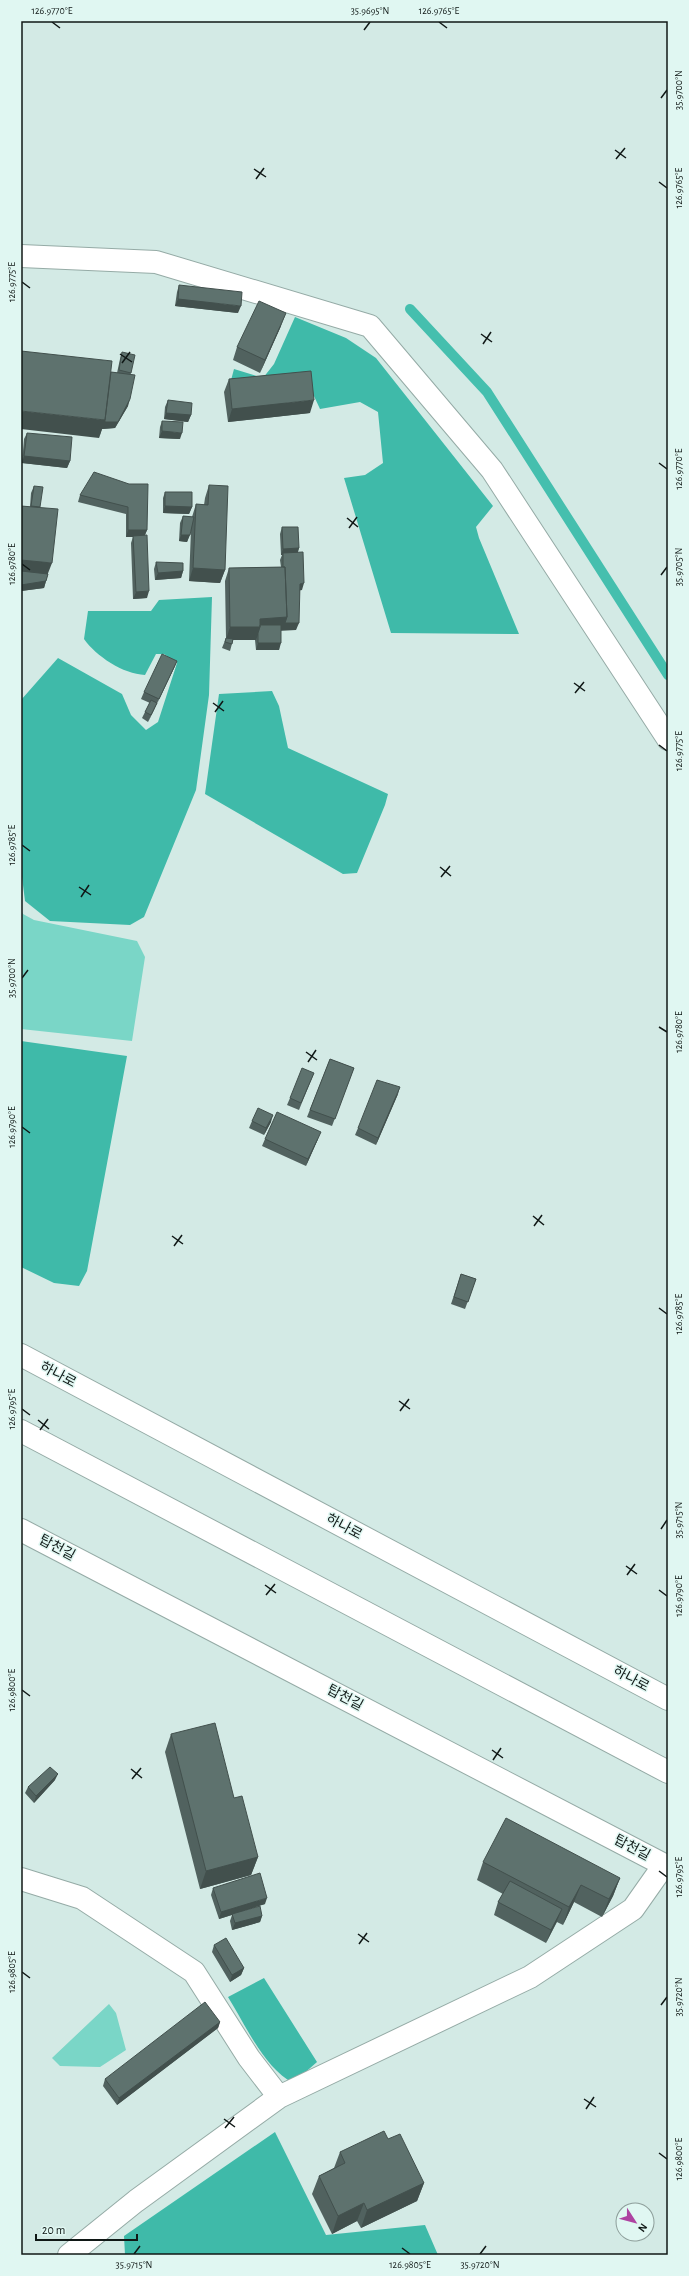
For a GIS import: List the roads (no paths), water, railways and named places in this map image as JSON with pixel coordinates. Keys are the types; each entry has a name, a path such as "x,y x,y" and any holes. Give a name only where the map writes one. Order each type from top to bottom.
{"street":[{"path":"21,256 156,262 370,326 492,470 668,739"},
{"name":"하나로","path":"21,1355 668,1699"},
{"path":"21,1432 668,1772"},
{"name":"탑천길","path":"21,1530 666,1866"},
{"path":"69,2255 136,2201 279,2097 530,1977 633,1909 666,1866"},
{"path":"21,1879 82,1898 194,1972 248,2058 279,2097"}],"waterway":[{"path":"410,309 487,392 668,675"}]}
